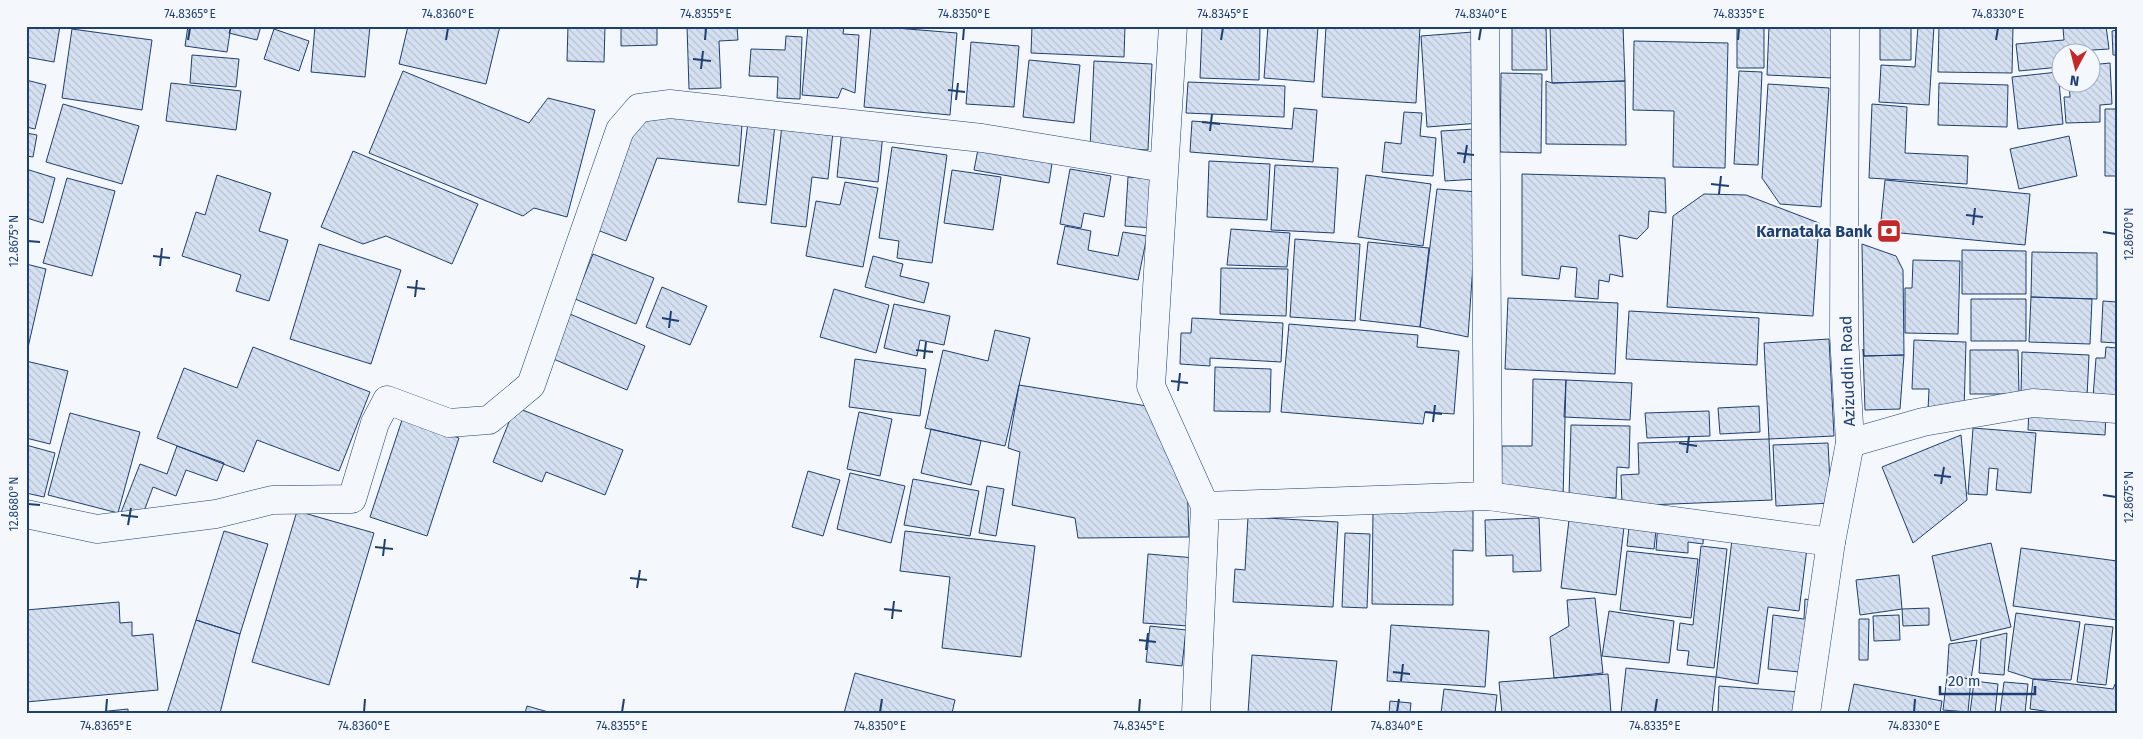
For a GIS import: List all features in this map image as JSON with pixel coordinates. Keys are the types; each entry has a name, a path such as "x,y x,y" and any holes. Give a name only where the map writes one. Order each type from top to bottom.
{"street":[{"path":"1173,26 1151,386 1205,506 1196,713"},
{"path":"1485,26 1488,496"},
{"name":"Azizuddin Road","path":"1806,713 1831,542 1850,443 1844,335 1845,26"},
{"path":"26,514 97,529 216,514 272,500 352,499 376,423 387,400 449,423 490,420 531,385 620,130 639,108 670,104 982,138 1164,168"},
{"path":"1850,443 1923,422 2033,403 2117,409"},
{"path":"1205,506 1488,496 1831,542"}],"building":[{"path":"26,26 60,26 54,62 26,57"},
{"path":"188,26 231,26 227,52 185,46"},
{"path":"231,26 261,26 257,40 229,33"},
{"path":"315,26 370,26 365,77 311,72"},
{"path":"408,26 500,26 486,84 399,64"},
{"path":"568,26 605,26 604,62 567,61"},
{"path":"621,26 657,26 657,45 621,46"},
{"path":"687,26 737,26 738,40 719,41 721,88 689,89"},
{"path":"808,26 844,26 843,34 859,35 855,93 842,88 838,98 802,95"},
{"path":"871,26 957,33 950,115 864,107"},
{"path":"1032,26 1125,26 1124,57 1031,53"},
{"path":"1202,26 1260,26 1259,80 1200,78"},
{"path":"1268,26 1318,26 1314,82 1264,78"},
{"path":"1326,26 1420,26 1416,103 1322,97"},
{"path":"1512,26 1546,26 1547,70 1512,70"},
{"path":"1550,26 1623,26 1625,81 1552,83"},
{"path":"1737,26 1764,26 1764,68 1737,68"},
{"path":"1769,26 1836,26 1833,78 1767,75"},
{"path":"1880,26 1911,26 1911,60 1880,60"},
{"path":"1918,26 1934,26 1929,105 1879,102 1881,65 1915,67"},
{"path":"1939,26 2013,26 2012,73 1938,72"},
{"path":"2106,26 2109,49 2100,50 2100,42 2050,42 2050,68 2019,71 2016,44 2064,40 2063,28"},
{"path":"72,29 152,40 142,110 62,98"},
{"path":"274,29 309,41 299,71 264,59"},
{"path":"2117,30 2117,55 2113,55 2112,31"},
{"path":"1473,32 1480,123 1427,127 1421,36"},
{"path":"786,36 802,37 800,99 777,98 778,77 749,76 751,49 785,50"},
{"path":"1634,41 1728,43 1725,168 1673,167 1674,111 1633,110"},
{"path":"971,42 1019,46 1014,107 966,104"},
{"path":"192,55 239,59 236,87 190,83"},
{"path":"1029,60 1080,65 1074,123 1023,117"},
{"path":"1094,61 1152,64 1148,150 1090,147"},
{"path":"2110,63 2112,104 2100,105 2100,122 2066,123 2064,97 2070,97 2070,92 2100,92 2100,64"},
{"path":"403,71 529,123 548,98 595,110 567,217 534,208 523,216 369,153"},
{"path":"1739,71 1762,72 1758,165 1734,164"},
{"path":"1501,73 1542,74 1541,153 1500,152"},
{"path":"2050,73 2050,92 2060,92 2063,124 2018,129 2012,77"},
{"path":"26,80 46,85 35,129 26,127"},
{"path":"1546,81 1552,83 1625,81 1626,145 1546,144"},
{"path":"1188,82 1285,86 1284,117 1186,113"},
{"path":"171,83 241,91 236,130 166,121"},
{"path":"1939,83 2008,85 2007,127 1938,125"},
{"path":"1768,84 1829,88 1821,207 1780,204 1762,178"},
{"path":"63,104 139,126 122,184 46,162"},
{"path":"1872,104 1907,107 1905,153 1968,156 1967,184 1869,178"},
{"path":"1294,108 1317,110 1313,162 1190,152 1192,121 1292,129"},
{"path":"2105,109 2117,109 2117,176 2105,176"},
{"path":"1404,112 1422,113 1420,136 1436,138 1433,176 1382,172 1385,142 1401,144"},
{"path":"646,115 742,125 739,166 657,158 626,241 592,228 626,136"},
{"path":"748,122 775,125 766,205 738,202"},
{"path":"782,125 833,132 828,179 812,177 806,227 771,223"},
{"path":"842,129 883,134 878,182 837,177"},
{"path":"1475,129 1478,179 1445,181 1441,131"},
{"path":"26,133 37,135 33,157 26,156"},
{"path":"2069,136 2077,176 2019,189 2010,149"},
{"path":"979,144 1053,157 1049,183 974,170"},
{"path":"892,147 947,155 932,263 897,258 899,241 879,238"},
{"path":"353,151 478,204 452,264 386,236 363,244 321,227"},
{"path":"1209,161 1270,164 1267,220 1207,217"},
{"path":"1275,165 1338,168 1334,233 1271,230"},
{"path":"26,169 55,178 43,223 27,218 26,222"},
{"path":"1070,169 1111,176 1104,217 1084,213 1081,228 1060,224"},
{"path":"952,170 1001,177 993,230 944,223"},
{"path":"1522,174 1665,178 1666,213 1649,211 1648,228 1637,239 1619,235 1623,277 1610,274 1609,282 1599,280 1598,299 1575,297 1577,268 1561,266 1559,279 1522,275"},
{"path":"217,175 271,193 259,231 288,240 269,301 236,291 241,275 182,256 196,212 205,215"},
{"path":"1366,175 1431,184 1423,246 1358,237"},
{"path":"1128,177 1157,179 1153,228 1125,226"},
{"path":"67,178 115,191 92,276 43,263"},
{"path":"1885,180 2030,194 2025,245 1880,231"},
{"path":"845,182 878,188 863,267 806,256 816,201 840,205"},
{"path":"1437,189 1478,192 1468,337 1420,327"},
{"path":"1704,194 1746,195 1819,223 1813,316 1667,307 1673,216"},
{"path":"1065,226 1091,231 1088,250 1118,256 1123,232 1147,236 1138,280 1057,264"},
{"path":"1231,229 1290,233 1287,267 1227,265"},
{"path":"1295,239 1360,244 1355,321 1290,317"},
{"path":"1368,242 1429,248 1420,327 1360,320"},
{"path":"319,244 401,270 371,364 290,339"},
{"path":"1862,244 1896,256 1903,270 1904,355 1864,356"},
{"path":"1962,250 2026,251 2026,294 1962,294"},
{"path":"2032,252 2097,253 2097,299 2031,297"},
{"path":"593,254 654,278 636,324 575,299"},
{"path":"873,256 903,264 900,276 929,283 924,303 865,287"},
{"path":"1913,260 1960,261 1958,334 1905,333 1905,288 1912,288"},
{"path":"26,264 46,269 26,356"},
{"path":"1221,268 1288,269 1286,316 1220,314"},
{"path":"662,287 707,306 690,345 646,327"},
{"path":"834,289 889,305 876,353 820,337"},
{"path":"2031,297 2092,299 2090,344 2029,342"},
{"path":"1508,298 1618,303 1615,374 1505,369"},
{"path":"1971,299 2026,299 2026,341 1971,341"},
{"path":"2103,301 2117,302 2117,343 2101,342"},
{"path":"894,304 950,316 944,345 920,340 917,356 884,348"},
{"path":"1629,311 1759,318 1757,365 1626,359"},
{"path":"570,314 645,346 627,390 551,358"},
{"path":"1192,318 1283,323 1281,362 1210,358 1210,366 1180,364 1181,333 1191,333"},
{"path":"1289,324 1418,335 1417,347 1459,351 1454,414 1425,412 1423,424 1281,412"},
{"path":"995,330 1030,338 1005,446 925,428 943,350 988,361"},
{"path":"1829,339 1834,436 1769,439 1764,343"},
{"path":"1914,340 1966,342 1964,411 1928,410 1929,389 1912,389"},
{"path":"253,347 370,392 339,471 257,440 244,472 157,438 184,368 237,388"},
{"path":"2106,347 2117,348 2117,399 2093,397 2096,358 2105,358"},
{"path":"1863,349 1864,356 1904,355 1900,409 1865,410"},
{"path":"1970,350 2018,350 2019,394 1970,394"},
{"path":"2022,352 2089,355 2087,397 2021,394"},
{"path":"855,359 926,369 920,416 849,407"},
{"path":"26,361 68,371 50,444 26,438"},
{"path":"1215,367 1271,369 1270,412 1214,411"},
{"path":"1533,379 1566,380 1563,499 1501,497 1502,446 1532,446"},
{"path":"1566,380 1632,383 1630,420 1564,417"},
{"path":"1019,385 1147,406 1187,478 1189,537 1078,538 1075,518 1012,505 1020,452 1008,448"},
{"path":"1759,406 1760,432 1720,434 1718,408"},
{"path":"515,407 623,450 605,495 546,472 542,482 493,462"},
{"path":"2029,410 2106,415 2105,435 2028,430"},
{"path":"1709,411 1710,436 1647,438 1645,413"},
{"path":"859,412 892,419 880,476 847,469"},
{"path":"70,413 140,432 118,513 48,495"},
{"path":"402,420 459,438 427,536 370,517"},
{"path":"1571,425 1630,426 1629,468 1617,467 1616,498 1569,496"},
{"path":"1973,428 2036,433 2031,493 1996,490 1998,469 1989,468 1987,495 1968,494"},
{"path":"931,429 981,441 971,485 921,473"},
{"path":"1961,435 1967,500 1913,543 1882,467"},
{"path":"1769,439 1772,500 1622,506 1621,475 1639,474 1638,443"},
{"path":"1828,443 1831,503 1776,506 1773,445"},
{"path":"26,445 55,453 44,497 26,493"},
{"path":"177,446 224,463 217,481 186,470 176,496 153,487 140,522 120,515 140,464 167,474"},
{"path":"808,471 840,480 823,536 792,527"},
{"path":"850,473 905,486 891,543 837,529"},
{"path":"913,479 979,491 970,536 904,525"},
{"path":"987,486 1004,489 996,536 979,533"},
{"path":"1373,508 1473,510 1473,551 1453,550 1453,605 1372,604"},
{"path":"297,511 374,533 329,685 252,662"},
{"path":"1248,517 1338,522 1333,607 1233,602 1235,569 1245,570"},
{"path":"1539,518 1541,571 1513,572 1513,555 1486,556 1485,520"},
{"path":"1630,518 1657,521 1654,549 1627,546"},
{"path":"1569,520 1624,527 1616,595 1561,588"},
{"path":"1658,523 1704,527 1703,544 1688,542 1688,553 1656,550"},
{"path":"224,531 268,544 240,634 196,620"},
{"path":"905,531 1035,546 1021,657 942,648 950,577 900,571"},
{"path":"1345,533 1370,534 1367,608 1342,607"},
{"path":"1732,539 1807,548 1799,611 1768,607 1758,684 1716,677"},
{"path":"1991,543 2011,627 1951,641 1932,556"},
{"path":"1701,546 1727,549 1714,668 1687,665 1689,651 1677,650 1680,623 1693,625"},
{"path":"2021,548 2117,561 2117,620 2013,606"},
{"path":"1627,551 1698,559 1691,618 1620,610"},
{"path":"1148,554 1195,558 1189,626 1143,623"},
{"path":"1899,575 1902,609 1860,615 1856,580"},
{"path":"1595,598 1603,673 1554,678 1550,637 1569,626 1567,600"},
{"path":"1805,599 1817,601 1810,673 1768,669 1773,615 1804,619"},
{"path":"119,602 120,623 132,622 132,636 153,634 158,690 26,702 26,610"},
{"path":"1929,608 1929,625 1903,626 1902,609"},
{"path":"1609,611 1674,621 1669,663 1602,656"},
{"path":"2016,613 2080,622 2071,680 2033,679 2008,671"},
{"path":"1899,615 1900,640 1874,641 1873,616"},
{"path":"1859,619 1869,619 1868,660 1859,660"},
{"path":"196,620 240,634 220,713 167,713"},
{"path":"2085,624 2113,627 2106,685 2077,682"},
{"path":"1391,625 1489,631 1485,687 1387,681"},
{"path":"1150,626 1186,630 1182,666 1146,662"},
{"path":"2007,633 2004,675 1979,673 1981,639"},
{"path":"1977,640 1971,679 1947,676 1949,644"},
{"path":"1252,655 1337,661 1331,713 1248,713"},
{"path":"1626,668 1716,677 1712,713 1621,713"},
{"path":"855,673 955,700 952,713 844,713"},
{"path":"1608,674 1611,713 1502,713 1499,682"},
{"path":"1947,676 1971,679 1968,712 1943,710"},
{"path":"2033,679 2113,689 2115,684 2117,685 2117,713 2058,713 2030,709"},
{"path":"1974,681 1998,684 1995,713 1970,713"},
{"path":"2004,682 2028,684 2025,713 2000,713"},
{"path":"1854,684 1942,701 1940,713 1848,713"},
{"path":"1719,686 1800,692 1798,713 1718,713"},
{"path":"1444,689 1497,695 1495,713 1441,713"},
{"path":"1390,701 1411,703 1410,713 1389,713"},
{"path":"527,706 552,713 525,713"},
{"path":"128,709 128,713 89,713"}],"place":[{"name":"Karnataka Bank","path":"1889,231"}]}
